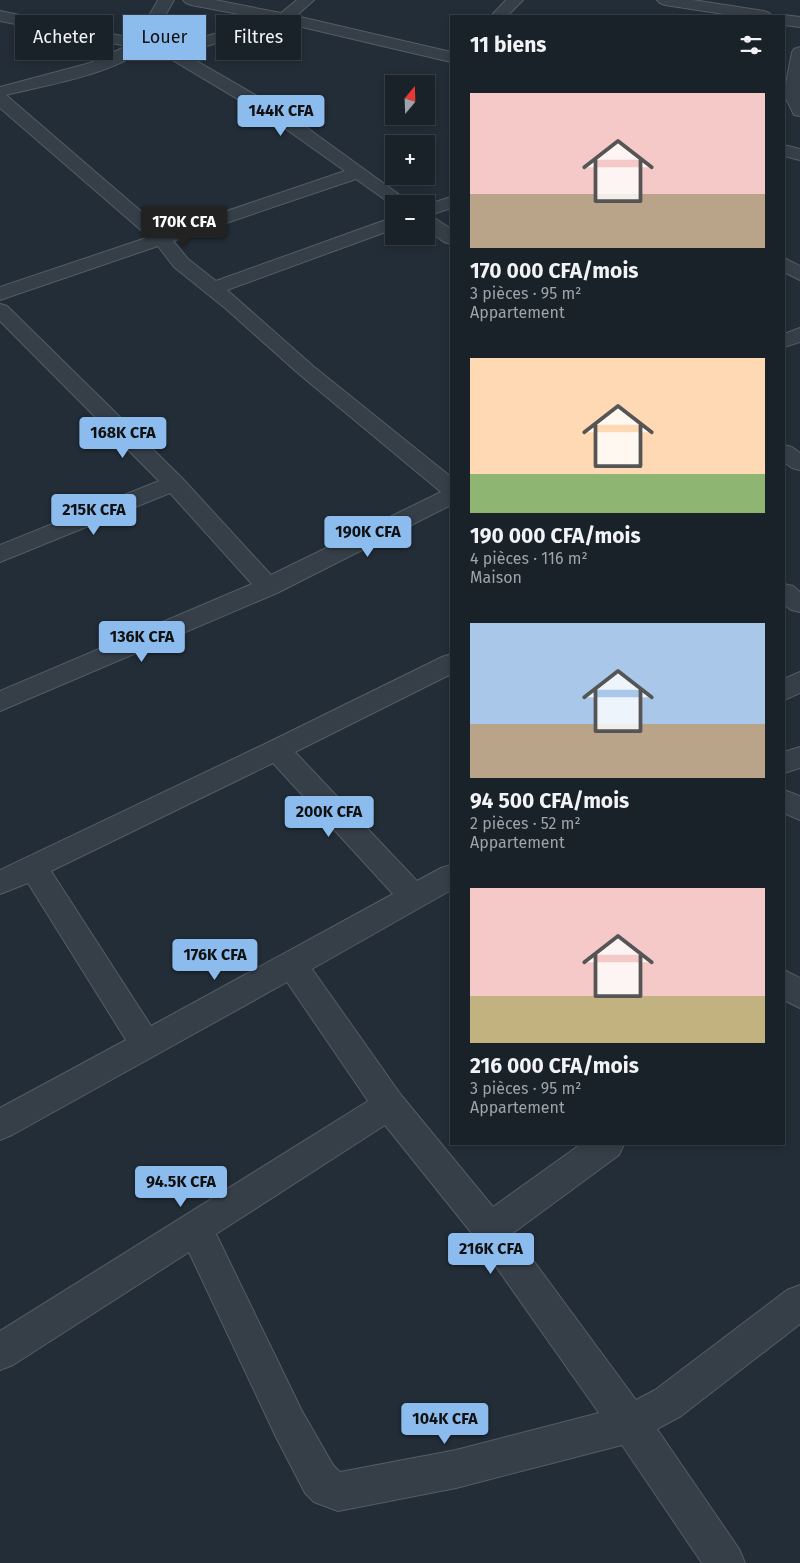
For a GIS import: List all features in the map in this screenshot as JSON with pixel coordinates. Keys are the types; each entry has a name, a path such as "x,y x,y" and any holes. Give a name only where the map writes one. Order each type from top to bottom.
{"street":[{"path":"157,15 166,0"},
{"path":"191,0 268,15"},
{"path":"288,15 306,0"},
{"path":"500,15 515,0"},
{"path":"665,0 758,15"},
{"path":"0,16 123,41"},
{"path":"785,20 800,22"},
{"path":"301,22 450,57"},
{"path":"800,52 792,94 800,111"},
{"path":"0,92 84,69 123,54"},
{"path":"184,60 282,118 390,195"},
{"path":"0,99 161,238 180,263 213,289 306,370 450,487"},
{"path":"785,150 800,155"},
{"path":"0,294 358,172"},
{"path":"435,208 450,202"},
{"path":"213,289 385,226"},
{"path":"435,226 450,237"},
{"path":"785,265 800,274"},
{"path":"0,310 174,483 268,586"},
{"path":"785,453 800,462"},
{"path":"0,554 174,483"},
{"path":"0,702 268,586 450,496"},
{"path":"785,593 800,604"},
{"path":"0,883 277,750 450,664"},
{"path":"785,689 800,681"},
{"path":"277,750 414,897"},
{"path":"785,763 800,757"},
{"path":"785,801 800,809"},
{"path":"33,867 146,1045"},
{"path":"0,1124 450,877"},
{"path":"292,965 389,1105 490,1230 667,1475 725,1563"},
{"path":"0,1352 389,1105"},
{"path":"490,1230 607,1145"},
{"path":"195,1228 290,1424 319,1479 328,1488 338,1492 456,1469 629,1424 675,1398 800,1302"}]}
